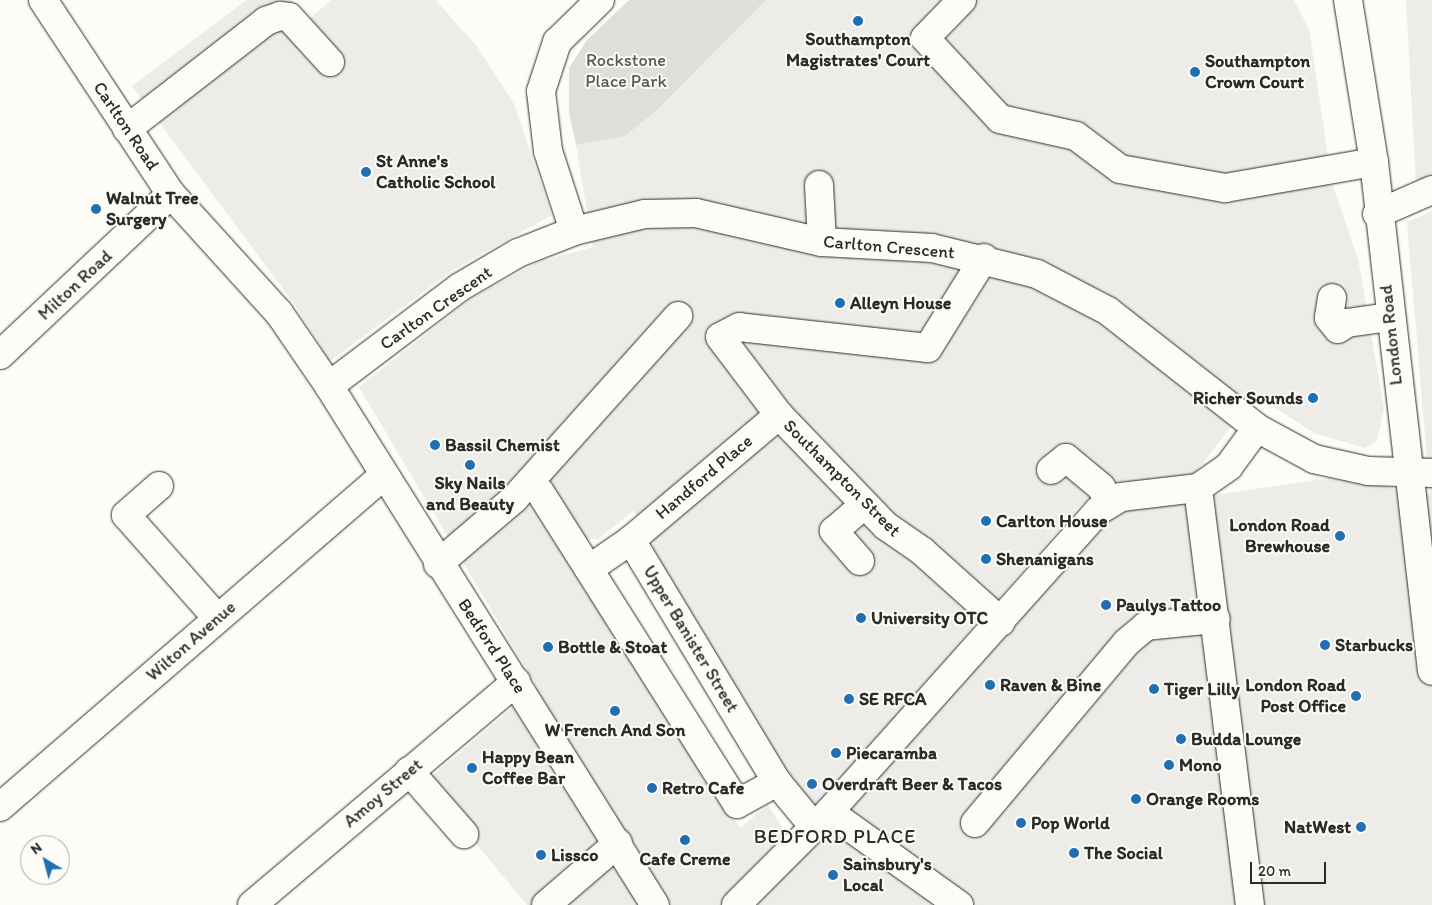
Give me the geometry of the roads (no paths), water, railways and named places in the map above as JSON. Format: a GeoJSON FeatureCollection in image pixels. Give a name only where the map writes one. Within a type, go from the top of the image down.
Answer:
{"type":"FeatureCollection","features":[{"type":"Feature","properties":{"kind":"street","name":"Carlton Road"},"geometry":{"type":"LineString","coordinates":[[43,0],[171,194],[279,313],[330,386]]}},
{"type":"Feature","properties":{"kind":"street"},"geometry":{"type":"LineString","coordinates":[[574,231],[548,151],[541,91],[556,42],[600,0]]}},
{"type":"Feature","properties":{"kind":"street"},"geometry":{"type":"LineString","coordinates":[[962,0],[925,38],[1000,119],[1076,136],[1120,169],[1225,188],[1374,162]]}},
{"type":"Feature","properties":{"kind":"street","name":"London Road"},"geometry":{"type":"LineString","coordinates":[[1348,0],[1374,162],[1377,214],[1388,317],[1420,474],[1432,671]]}},
{"type":"Feature","properties":{"kind":"street"},"geometry":{"type":"LineString","coordinates":[[127,129],[266,21],[280,16],[289,17],[330,62]]}},
{"type":"Feature","properties":{"kind":"street"},"geometry":{"type":"LineString","coordinates":[[811,185],[813,240]]}},
{"type":"Feature","properties":{"kind":"street"},"geometry":{"type":"LineString","coordinates":[[1377,214],[1432,190]]}},
{"type":"Feature","properties":{"kind":"street","name":"Milton Road"},"geometry":{"type":"LineString","coordinates":[[0,355],[171,194]]}},
{"type":"Feature","properties":{"kind":"street","name":"Carlton Crescent"},"geometry":{"type":"LineString","coordinates":[[330,386],[460,287],[518,253],[574,231],[645,214],[696,213],[813,240],[932,248],[984,258],[1036,274],[1108,311],[1257,428],[1314,459],[1368,471],[1420,474]]}},
{"type":"Feature","properties":{"kind":"street","name":"Southampton Street"},"geometry":{"type":"LineString","coordinates":[[984,258],[928,348],[739,327],[720,337],[737,365],[779,415],[864,505],[1001,622]]}},
{"type":"Feature","properties":{"kind":"street"},"geometry":{"type":"LineString","coordinates":[[1332,298],[1329,318],[1338,330],[1347,323],[1388,317]]}},
{"type":"Feature","properties":{"kind":"street"},"geometry":{"type":"LineString","coordinates":[[438,564],[514,499],[678,316]]}},
{"type":"Feature","properties":{"kind":"street","name":"Bedford Place"},"geometry":{"type":"LineString","coordinates":[[330,386],[438,564],[516,682],[655,905]]}},
{"type":"Feature","properties":{"kind":"street","name":"Handford Place"},"geometry":{"type":"LineString","coordinates":[[631,540],[779,415]]}},
{"type":"Feature","properties":{"kind":"street"},"geometry":{"type":"LineString","coordinates":[[736,905],[822,820],[1109,501],[1198,488],[1229,466],[1257,428]]}},
{"type":"Feature","properties":{"kind":"street"},"geometry":{"type":"LineString","coordinates":[[1051,470],[1066,458],[1101,487],[1109,501]]}},
{"type":"Feature","properties":{"kind":"street","name":"Wilton Avenue"},"geometry":{"type":"LineString","coordinates":[[0,807],[383,476]]}},
{"type":"Feature","properties":{"kind":"street"},"geometry":{"type":"LineString","coordinates":[[159,486],[126,516],[217,618]]}},
{"type":"Feature","properties":{"kind":"street"},"geometry":{"type":"LineString","coordinates":[[1198,488],[1216,619],[1250,905]]}},
{"type":"Feature","properties":{"kind":"street"},"geometry":{"type":"LineString","coordinates":[[540,492],[737,804],[777,782]]}},
{"type":"Feature","properties":{"kind":"street"},"geometry":{"type":"LineString","coordinates":[[860,561],[834,531],[864,505]]}},
{"type":"Feature","properties":{"kind":"street"},"geometry":{"type":"LineString","coordinates":[[589,569],[631,540]]}},
{"type":"Feature","properties":{"kind":"street","name":"Upper Banister Street"},"geometry":{"type":"LineString","coordinates":[[631,540],[777,782],[822,820],[959,905]]}},
{"type":"Feature","properties":{"kind":"street"},"geometry":{"type":"LineString","coordinates":[[975,823],[1127,642],[1146,626],[1216,619]]}},
{"type":"Feature","properties":{"kind":"street","name":"Amoy Street"},"geometry":{"type":"LineString","coordinates":[[252,905],[409,770],[516,682]]}},
{"type":"Feature","properties":{"kind":"street"},"geometry":{"type":"LineString","coordinates":[[409,770],[464,834]]}},
{"type":"Feature","properties":{"kind":"street"},"geometry":{"type":"LineString","coordinates":[[546,905],[618,843]]}},
{"type":"Feature","properties":{"kind":"place","name":"Southampton Magistrates' Court"},"geometry":{"type":"Point","coordinates":[858,21]}},
{"type":"Feature","properties":{"kind":"place","name":"Southampton Crown Court"},"geometry":{"type":"Point","coordinates":[1195,72]}},
{"type":"Feature","properties":{"kind":"place","name":"St Anne's Catholic School"},"geometry":{"type":"Point","coordinates":[366,172]}},
{"type":"Feature","properties":{"kind":"place","name":"Walnut Tree Surgery"},"geometry":{"type":"Point","coordinates":[96,209]}},
{"type":"Feature","properties":{"kind":"place","name":"Alleyn House"},"geometry":{"type":"Point","coordinates":[840,303]}},
{"type":"Feature","properties":{"kind":"place","name":"Richer Sounds"},"geometry":{"type":"Point","coordinates":[1313,398]}},
{"type":"Feature","properties":{"kind":"place","name":"Bassil Chemist"},"geometry":{"type":"Point","coordinates":[435,445]}},
{"type":"Feature","properties":{"kind":"place","name":"Sky Nails and Beauty"},"geometry":{"type":"Point","coordinates":[470,465]}},
{"type":"Feature","properties":{"kind":"place","name":"Carlton House"},"geometry":{"type":"Point","coordinates":[986,521]}},
{"type":"Feature","properties":{"kind":"place","name":"London Road Brewhouse"},"geometry":{"type":"Point","coordinates":[1340,536]}},
{"type":"Feature","properties":{"kind":"place","name":"Shenanigans"},"geometry":{"type":"Point","coordinates":[986,559]}},
{"type":"Feature","properties":{"kind":"place","name":"Paulys Tattoo"},"geometry":{"type":"Point","coordinates":[1106,605]}},
{"type":"Feature","properties":{"kind":"place","name":"University OTC"},"geometry":{"type":"Point","coordinates":[861,618]}},
{"type":"Feature","properties":{"kind":"place","name":"Starbucks"},"geometry":{"type":"Point","coordinates":[1325,645]}},
{"type":"Feature","properties":{"kind":"place","name":"Bottle & Stoat"},"geometry":{"type":"Point","coordinates":[548,647]}},
{"type":"Feature","properties":{"kind":"place","name":"Raven & Bine"},"geometry":{"type":"Point","coordinates":[990,685]}},
{"type":"Feature","properties":{"kind":"place","name":"Tiger Lilly"},"geometry":{"type":"Point","coordinates":[1154,689]}},
{"type":"Feature","properties":{"kind":"place","name":"London Road Post Office"},"geometry":{"type":"Point","coordinates":[1356,696]}},
{"type":"Feature","properties":{"kind":"place","name":"SE RFCA"},"geometry":{"type":"Point","coordinates":[849,699]}},
{"type":"Feature","properties":{"kind":"place","name":"W French And Son"},"geometry":{"type":"Point","coordinates":[615,711]}},
{"type":"Feature","properties":{"kind":"place","name":"Budda Lounge"},"geometry":{"type":"Point","coordinates":[1181,739]}},
{"type":"Feature","properties":{"kind":"place","name":"Piecaramba"},"geometry":{"type":"Point","coordinates":[836,753]}},
{"type":"Feature","properties":{"kind":"place","name":"Mono"},"geometry":{"type":"Point","coordinates":[1169,765]}},
{"type":"Feature","properties":{"kind":"place","name":"Happy Bean Coffee Bar"},"geometry":{"type":"Point","coordinates":[472,768]}},
{"type":"Feature","properties":{"kind":"place","name":"Overdraft Beer & Tacos"},"geometry":{"type":"Point","coordinates":[812,784]}},
{"type":"Feature","properties":{"kind":"place","name":"Retro Cafe"},"geometry":{"type":"Point","coordinates":[652,788]}},
{"type":"Feature","properties":{"kind":"place","name":"Orange Rooms"},"geometry":{"type":"Point","coordinates":[1136,799]}},
{"type":"Feature","properties":{"kind":"place","name":"Pop World"},"geometry":{"type":"Point","coordinates":[1021,823]}},
{"type":"Feature","properties":{"kind":"place","name":"NatWest"},"geometry":{"type":"Point","coordinates":[1361,827]}},
{"type":"Feature","properties":{"kind":"place","name":"Cafe Creme"},"geometry":{"type":"Point","coordinates":[685,840]}},
{"type":"Feature","properties":{"kind":"place","name":"The Social"},"geometry":{"type":"Point","coordinates":[1074,853]}},
{"type":"Feature","properties":{"kind":"place","name":"Lissco"},"geometry":{"type":"Point","coordinates":[541,855]}},
{"type":"Feature","properties":{"kind":"place","name":"Sainsbury's Local"},"geometry":{"type":"Point","coordinates":[833,875]}},
{"type":"Feature","properties":{"kind":"district","name":"BEDFORD PLACE"},"geometry":{"type":"Point","coordinates":[835,836]}},
{"type":"Feature","properties":{"kind":"park label","name":"Rockstone Place Park"},"geometry":{"type":"Point","coordinates":[626,71]}}]}
